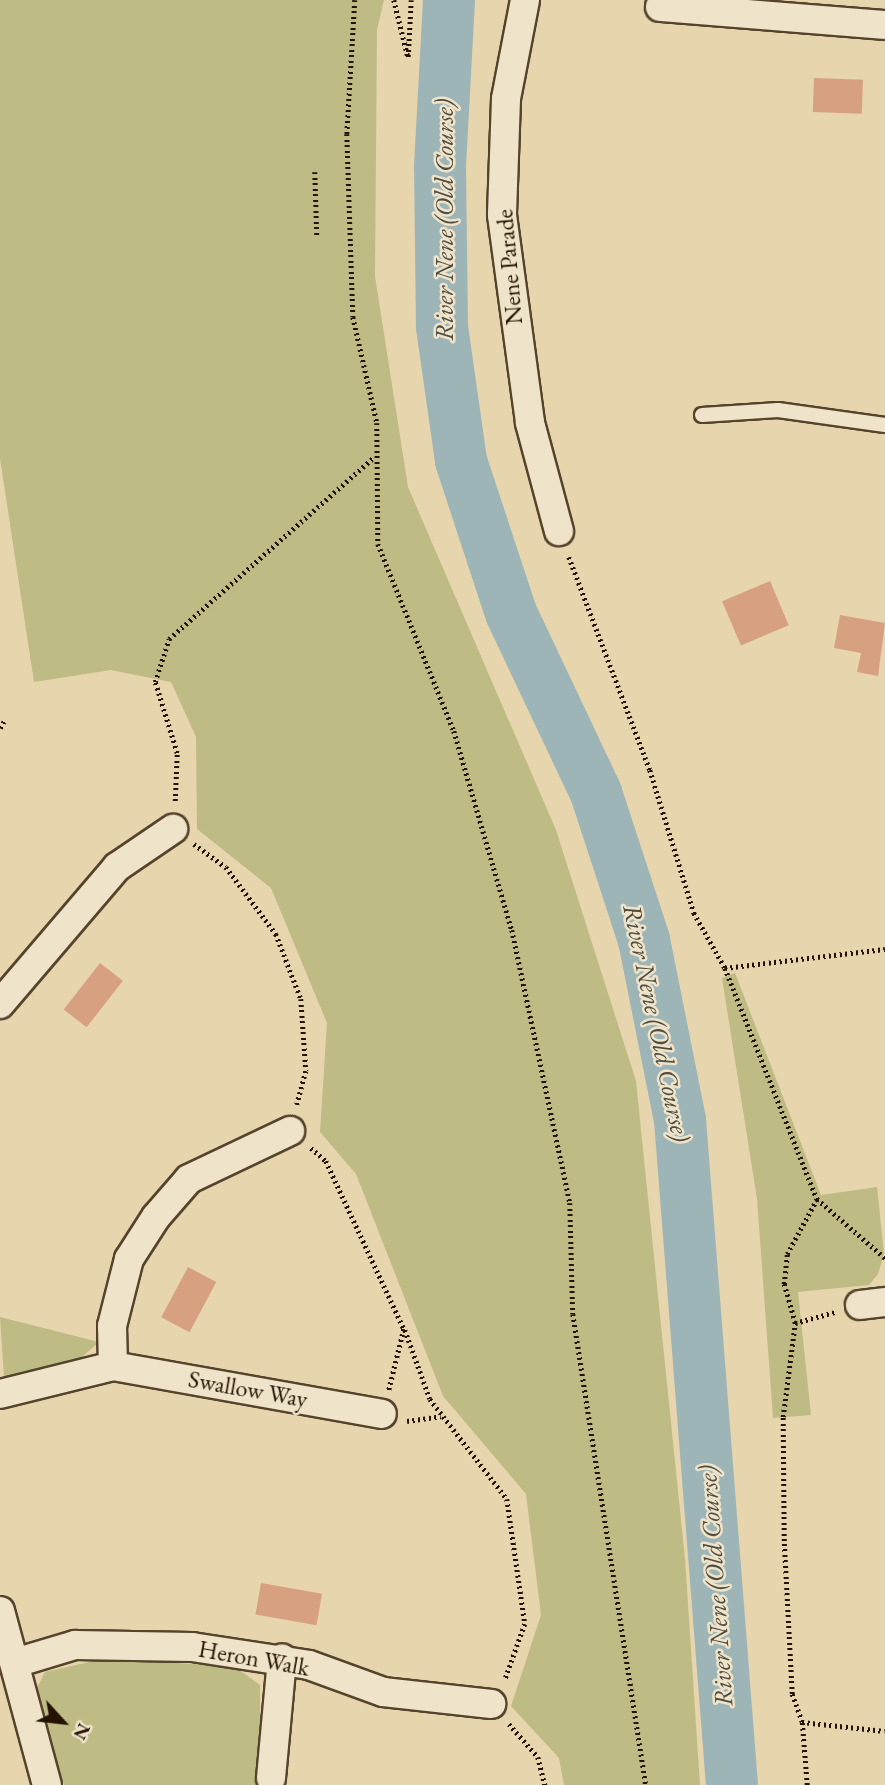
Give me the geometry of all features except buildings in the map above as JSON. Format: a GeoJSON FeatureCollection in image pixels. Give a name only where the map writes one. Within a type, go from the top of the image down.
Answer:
{"type":"FeatureCollection","features":[{"type":"Feature","properties":{"kind":"street","name":"Nene Parade"},"geometry":{"type":"LineString","coordinates":[[525,0],[506,99],[502,215],[530,424],[559,531]]}},
{"type":"Feature","properties":{"kind":"street"},"geometry":{"type":"LineString","coordinates":[[660,7],[885,25]]}},
{"type":"Feature","properties":{"kind":"street"},"geometry":{"type":"LineString","coordinates":[[0,1004],[117,867],[173,830]]}},
{"type":"Feature","properties":{"kind":"street"},"geometry":{"type":"LineString","coordinates":[[113,1366],[112,1326],[129,1259],[156,1217],[189,1179],[290,1131]]}},
{"type":"Feature","properties":{"kind":"street","name":"Swallow Way"},"geometry":{"type":"LineString","coordinates":[[0,1395],[113,1366],[382,1414]]}},
{"type":"Feature","properties":{"kind":"street"},"geometry":{"type":"LineString","coordinates":[[0,1611],[47,1785]]}},
{"type":"Feature","properties":{"kind":"street","name":"Heron Walk"},"geometry":{"type":"LineString","coordinates":[[15,1663],[75,1645],[192,1647],[282,1659],[383,1692],[491,1704]]}},
{"type":"Feature","properties":{"kind":"street"},"geometry":{"type":"LineString","coordinates":[[271,1778],[282,1659]]}},
{"type":"Feature","properties":{"kind":"lane"},"geometry":{"type":"LineString","coordinates":[[702,415],[778,410],[885,425]]}},
{"type":"Feature","properties":{"kind":"path"},"geometry":{"type":"LineString","coordinates":[[355,0],[347,134],[353,317],[377,423],[375,456],[383,563],[421,646],[485,825],[570,1203],[573,1314],[646,1785]]}},
{"type":"Feature","properties":{"kind":"path"},"geometry":{"type":"LineString","coordinates":[[394,0],[408,57],[411,0]]}},
{"type":"Feature","properties":{"kind":"path"},"geometry":{"type":"LineString","coordinates":[[315,172],[317,235]]}},
{"type":"Feature","properties":{"kind":"path"},"geometry":{"type":"LineString","coordinates":[[375,456],[169,639],[155,682],[177,754],[173,830],[226,867],[276,934],[302,1011],[306,1071],[290,1131],[326,1161],[441,1416],[508,1499],[519,1559],[525,1623],[491,1704],[538,1757],[545,1785]]}},
{"type":"Feature","properties":{"kind":"path"},"geometry":{"type":"LineString","coordinates":[[559,531],[650,770],[694,913],[724,968],[817,1199],[885,1258]]}},
{"type":"Feature","properties":{"kind":"path"},"geometry":{"type":"LineString","coordinates":[[0,728],[4,721]]}},
{"type":"Feature","properties":{"kind":"path"},"geometry":{"type":"LineString","coordinates":[[724,968],[885,949]]}},
{"type":"Feature","properties":{"kind":"path"},"geometry":{"type":"LineString","coordinates":[[807,1785],[802,1721],[792,1694],[783,1417],[795,1323],[784,1284],[787,1254],[817,1199]]}},
{"type":"Feature","properties":{"kind":"path"},"geometry":{"type":"LineString","coordinates":[[795,1323],[873,1304]]}},
{"type":"Feature","properties":{"kind":"path"},"geometry":{"type":"LineString","coordinates":[[404,1329],[382,1414],[415,1423],[441,1416]]}},
{"type":"Feature","properties":{"kind":"path"},"geometry":{"type":"LineString","coordinates":[[802,1721],[885,1731]]}},
{"type":"Feature","properties":{"kind":"shaded area"},"geometry":{"type":"Polygon","coordinates":[[[0,0],[384,0],[377,30],[375,276],[408,487],[556,830],[636,1081],[685,1559],[700,1785],[564,1785],[559,1758],[511,1706],[541,1615],[526,1494],[443,1396],[356,1174],[320,1132],[327,1023],[271,888],[197,829],[196,737],[171,682],[111,670],[34,682],[0,458],[0,0]]]}},
{"type":"Feature","properties":{"kind":"shaded area"},"geometry":{"type":"Polygon","coordinates":[[[735,973],[821,1195],[877,1187],[884,1254],[878,1274],[869,1285],[798,1292],[811,1415],[773,1418],[757,1199],[722,978],[735,973]]]}},
{"type":"Feature","properties":{"kind":"shaded area"},"geometry":{"type":"Polygon","coordinates":[[[0,1317],[99,1342],[74,1364],[4,1377],[0,1317]]]}},
{"type":"Feature","properties":{"kind":"shaded area"},"geometry":{"type":"Polygon","coordinates":[[[107,1658],[235,1667],[260,1685],[260,1785],[64,1785],[38,1717],[37,1688],[45,1672],[107,1658]]]}},
{"type":"Feature","properties":{"kind":"waterway","name":"River Nene (Old Course)"},"geometry":{"type":"LineString","coordinates":[[449,0],[440,165],[442,327],[461,461],[511,613],[596,793],[644,940],[680,1120],[732,1785]]}}]}
